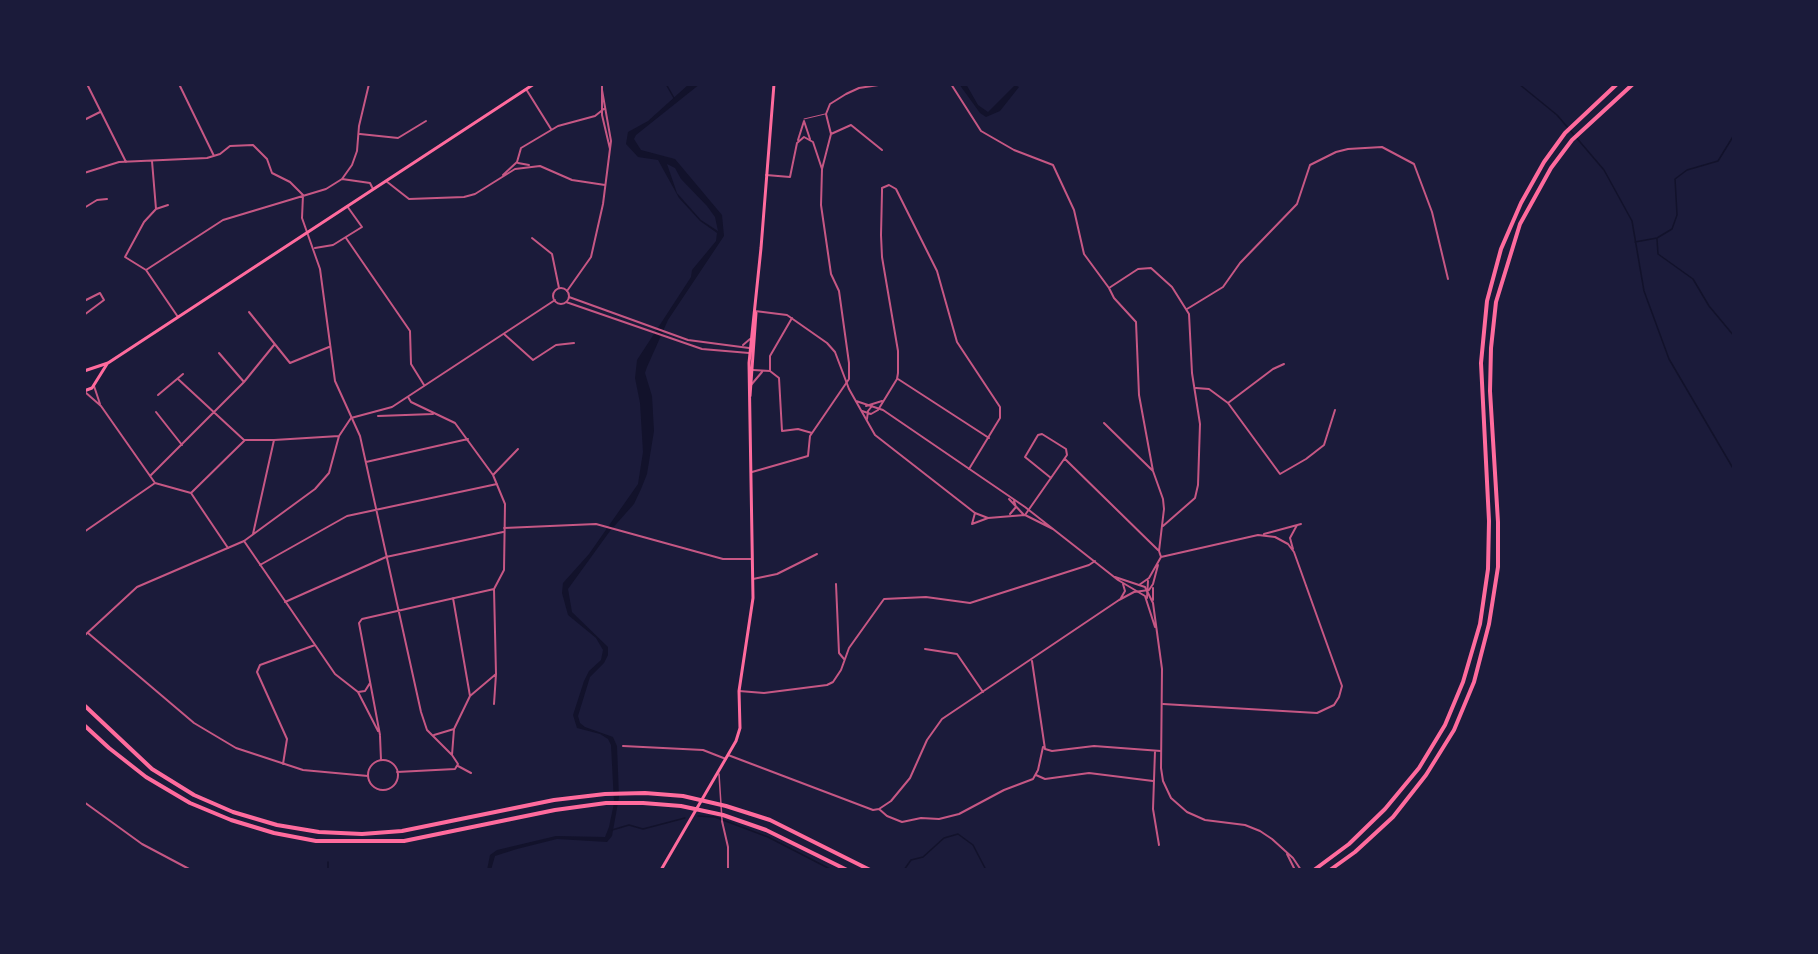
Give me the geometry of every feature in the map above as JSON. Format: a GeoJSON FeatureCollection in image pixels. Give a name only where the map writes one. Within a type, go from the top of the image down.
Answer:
{"type":"FeatureCollection","features":[{"type":"Feature","properties":{"kind":"highway"},"geometry":{"type":"LineString","coordinates":[[1314,870],[1349,844],[1378,816],[1419,768],[1445,725],[1463,682],[1480,624],[1488,568],[1489,521],[1481,363],[1487,301],[1501,249],[1521,203],[1544,162],[1564,133],[1617,84]]}},
{"type":"Feature","properties":{"kind":"highway"},"geometry":{"type":"LineString","coordinates":[[1330,870],[1355,852],[1393,817],[1426,776],[1454,730],[1474,682],[1490,624],[1498,567],[1498,522],[1490,391],[1491,348],[1497,302],[1520,224],[1551,168],[1572,140],[1633,84]]}},
{"type":"Feature","properties":{"kind":"highway"},"geometry":{"type":"LineString","coordinates":[[84,705],[152,769],[194,795],[233,812],[277,825],[319,832],[362,834],[402,831],[554,800],[605,794],[645,793],[683,796],[770,820],[870,870]]}},
{"type":"Feature","properties":{"kind":"highway"},"geometry":{"type":"LineString","coordinates":[[84,725],[108,748],[155,783],[190,803],[231,820],[274,833],[316,841],[363,843],[404,841],[555,810],[606,803],[681,806],[723,815],[766,830],[847,870]]}},
{"type":"Feature","properties":{"kind":"main road"},"geometry":{"type":"LineString","coordinates":[[85,371],[108,363],[534,84]]}},
{"type":"Feature","properties":{"kind":"main road"},"geometry":{"type":"LineString","coordinates":[[661,870],[727,757],[740,728],[739,691],[752,610],[753,579],[748,363],[755,311],[774,84]]}},
{"type":"Feature","properties":{"kind":"main road"},"geometry":{"type":"LineString","coordinates":[[750,400],[753,369],[750,339],[755,311]]}},
{"type":"Feature","properties":{"kind":"main road"},"geometry":{"type":"LineString","coordinates":[[84,391],[94,383],[108,363]]}},
{"type":"Feature","properties":{"kind":"main road"},"geometry":{"type":"LineString","coordinates":[[85,371],[93,375],[94,383]]}},
{"type":"Feature","properties":{"kind":"street"},"geometry":{"type":"LineString","coordinates":[[87,84],[126,162]]}},
{"type":"Feature","properties":{"kind":"street"},"geometry":{"type":"LineString","coordinates":[[179,84],[214,156]]}},
{"type":"Feature","properties":{"kind":"street"},"geometry":{"type":"LineString","coordinates":[[146,270],[222,220],[274,207],[303,195],[326,189],[342,178],[355,158],[369,84]]}},
{"type":"Feature","properties":{"kind":"street"},"geometry":{"type":"LineString","coordinates":[[602,84],[602,113],[611,150]]}},
{"type":"Feature","properties":{"kind":"street"},"geometry":{"type":"LineString","coordinates":[[752,472],[808,456],[812,433],[818,428],[847,382],[849,363],[841,300],[831,274],[821,205],[822,169],[831,134],[826,114],[830,104],[846,94],[859,88],[885,84]]}},
{"type":"Feature","properties":{"kind":"street"},"geometry":{"type":"LineString","coordinates":[[951,84],[981,131],[1007,146],[1053,165],[1074,210],[1084,254],[1114,298],[1136,322],[1139,395],[1153,471],[1163,499],[1163,526],[1159,551]]}},
{"type":"Feature","properties":{"kind":"street"},"geometry":{"type":"LineString","coordinates":[[526,89],[551,129]]}},
{"type":"Feature","properties":{"kind":"street"},"geometry":{"type":"LineString","coordinates":[[567,291],[591,258],[605,185],[611,150],[602,90]]}},
{"type":"Feature","properties":{"kind":"street"},"geometry":{"type":"LineString","coordinates":[[499,179],[517,162],[521,148],[551,129],[602,113],[606,106]]}},
{"type":"Feature","properties":{"kind":"street"},"geometry":{"type":"LineString","coordinates":[[84,120],[100,112]]}},
{"type":"Feature","properties":{"kind":"street"},"geometry":{"type":"LineString","coordinates":[[360,134],[398,138],[426,121]]}},
{"type":"Feature","properties":{"kind":"street"},"geometry":{"type":"LineString","coordinates":[[766,175],[792,175],[804,121]]}},
{"type":"Feature","properties":{"kind":"street"},"geometry":{"type":"LineString","coordinates":[[804,121],[822,169]]}},
{"type":"Feature","properties":{"kind":"street"},"geometry":{"type":"LineString","coordinates":[[831,134],[848,124],[882,150]]}},
{"type":"Feature","properties":{"kind":"street"},"geometry":{"type":"LineString","coordinates":[[798,140],[804,137],[810,139]]}},
{"type":"Feature","properties":{"kind":"street"},"geometry":{"type":"LineString","coordinates":[[84,173],[110,164],[214,156],[230,146],[253,145],[267,159],[272,173],[290,182],[303,195],[302,218],[315,249],[325,299],[338,390],[360,436],[423,719],[427,730],[452,755],[458,766],[471,773]]}},
{"type":"Feature","properties":{"kind":"street"},"geometry":{"type":"LineString","coordinates":[[1187,309],[1223,287],[1240,263],[1297,204],[1310,165],[1336,152],[1348,149],[1382,147],[1414,164],[1432,212],[1448,279]]}},
{"type":"Feature","properties":{"kind":"street"},"geometry":{"type":"LineString","coordinates":[[152,161],[156,209]]}},
{"type":"Feature","properties":{"kind":"street"},"geometry":{"type":"LineString","coordinates":[[517,162],[532,166]]}},
{"type":"Feature","properties":{"kind":"street"},"geometry":{"type":"LineString","coordinates":[[386,181],[409,199],[464,197],[475,194],[515,169],[540,166],[572,180],[605,185]]}},
{"type":"Feature","properties":{"kind":"street"},"geometry":{"type":"LineString","coordinates":[[342,178],[370,183],[373,189]]}},
{"type":"Feature","properties":{"kind":"street"},"geometry":{"type":"LineString","coordinates":[[862,411],[875,413],[879,408],[897,379],[899,363],[882,257],[882,188],[889,185],[896,189],[937,271],[957,342],[1000,407],[1000,418],[969,469]]}},
{"type":"Feature","properties":{"kind":"street"},"geometry":{"type":"LineString","coordinates":[[84,208],[97,200],[107,199]]}},
{"type":"Feature","properties":{"kind":"street"},"geometry":{"type":"LineString","coordinates":[[168,205],[156,209],[144,222],[125,257],[146,270],[178,317]]}},
{"type":"Feature","properties":{"kind":"street"},"geometry":{"type":"LineString","coordinates":[[315,249],[333,245],[362,227],[347,206]]}},
{"type":"Feature","properties":{"kind":"street"},"geometry":{"type":"LineString","coordinates":[[346,238],[410,331],[411,364],[424,386]]}},
{"type":"Feature","properties":{"kind":"street"},"geometry":{"type":"LineString","coordinates":[[532,238],[552,254],[559,288]]}},
{"type":"Feature","properties":{"kind":"street"},"geometry":{"type":"LineString","coordinates":[[1109,288],[1138,269],[1151,268],[1172,286],[1187,309],[1201,446],[1198,485],[1195,498],[1163,526]]}},
{"type":"Feature","properties":{"kind":"street"},"geometry":{"type":"LineString","coordinates":[[559,288],[567,291]]}},
{"type":"Feature","properties":{"kind":"street"},"geometry":{"type":"LineString","coordinates":[[555,300],[555,292],[559,288]]}},
{"type":"Feature","properties":{"kind":"street"},"geometry":{"type":"LineString","coordinates":[[566,302],[569,297],[567,291]]}},
{"type":"Feature","properties":{"kind":"street"},"geometry":{"type":"LineString","coordinates":[[84,301],[100,293],[104,300],[84,315]]}},
{"type":"Feature","properties":{"kind":"street"},"geometry":{"type":"LineString","coordinates":[[569,297],[675,336],[700,342],[740,345],[751,350]]}},
{"type":"Feature","properties":{"kind":"street"},"geometry":{"type":"LineString","coordinates":[[555,300],[702,349],[739,354],[751,350]]}},
{"type":"Feature","properties":{"kind":"street"},"geometry":{"type":"LineString","coordinates":[[84,636],[137,587],[244,541],[322,482],[332,463],[339,436],[351,418],[381,412],[408,398],[555,300]]}},
{"type":"Feature","properties":{"kind":"street"},"geometry":{"type":"LineString","coordinates":[[755,311],[792,318],[835,352],[856,401],[883,443],[975,513],[988,518]]}},
{"type":"Feature","properties":{"kind":"street"},"geometry":{"type":"LineString","coordinates":[[249,312],[290,363],[330,346]]}},
{"type":"Feature","properties":{"kind":"street"},"geometry":{"type":"LineString","coordinates":[[770,371],[770,356],[792,318]]}},
{"type":"Feature","properties":{"kind":"street"},"geometry":{"type":"LineString","coordinates":[[504,334],[534,360],[556,345],[574,343]]}},
{"type":"Feature","properties":{"kind":"street"},"geometry":{"type":"LineString","coordinates":[[740,345],[750,339]]}},
{"type":"Feature","properties":{"kind":"street"},"geometry":{"type":"LineString","coordinates":[[150,476],[244,382],[274,345]]}},
{"type":"Feature","properties":{"kind":"street"},"geometry":{"type":"LineString","coordinates":[[729,345],[733,348],[730,353]]}},
{"type":"Feature","properties":{"kind":"street"},"geometry":{"type":"LineString","coordinates":[[219,353],[244,382]]}},
{"type":"Feature","properties":{"kind":"street"},"geometry":{"type":"LineString","coordinates":[[739,354],[748,363]]}},
{"type":"Feature","properties":{"kind":"street"},"geometry":{"type":"LineString","coordinates":[[1228,403],[1273,369],[1284,364]]}},
{"type":"Feature","properties":{"kind":"street"},"geometry":{"type":"LineString","coordinates":[[753,369],[762,372],[770,371],[779,378],[782,431],[798,429],[812,433]]}},
{"type":"Feature","properties":{"kind":"street"},"geometry":{"type":"LineString","coordinates":[[752,386],[762,372]]}},
{"type":"Feature","properties":{"kind":"street"},"geometry":{"type":"LineString","coordinates":[[158,395],[183,374]]}},
{"type":"Feature","properties":{"kind":"street"},"geometry":{"type":"LineString","coordinates":[[748,377],[752,386]]}},
{"type":"Feature","properties":{"kind":"street"},"geometry":{"type":"LineString","coordinates":[[178,379],[245,440],[339,436]]}},
{"type":"Feature","properties":{"kind":"street"},"geometry":{"type":"LineString","coordinates":[[897,379],[989,438]]}},
{"type":"Feature","properties":{"kind":"street"},"geometry":{"type":"LineString","coordinates":[[94,383],[101,406]]}},
{"type":"Feature","properties":{"kind":"street"},"geometry":{"type":"LineString","coordinates":[[1196,388],[1209,389],[1228,403],[1280,474],[1324,445],[1335,410]]}},
{"type":"Feature","properties":{"kind":"street"},"geometry":{"type":"LineString","coordinates":[[84,391],[101,406],[154,483],[191,493],[228,548]]}},
{"type":"Feature","properties":{"kind":"street"},"geometry":{"type":"LineString","coordinates":[[408,398],[433,414],[450,419],[468,439],[493,475],[504,501],[504,570],[494,589],[495,704]]}},
{"type":"Feature","properties":{"kind":"street"},"geometry":{"type":"LineString","coordinates":[[867,419],[867,413],[884,399]]}},
{"type":"Feature","properties":{"kind":"street"},"geometry":{"type":"LineString","coordinates":[[856,401],[866,406],[879,408],[1014,500],[1123,584],[1147,598]]}},
{"type":"Feature","properties":{"kind":"street"},"geometry":{"type":"LineString","coordinates":[[156,412],[182,445]]}},
{"type":"Feature","properties":{"kind":"street"},"geometry":{"type":"LineString","coordinates":[[378,417],[433,414]]}},
{"type":"Feature","properties":{"kind":"street"},"geometry":{"type":"LineString","coordinates":[[1104,423],[1153,471]]}},
{"type":"Feature","properties":{"kind":"street"},"geometry":{"type":"LineString","coordinates":[[1025,515],[1065,459],[1066,449],[1046,435],[1038,435],[1025,457],[1051,478]]}},
{"type":"Feature","properties":{"kind":"street"},"geometry":{"type":"LineString","coordinates":[[366,462],[468,439]]}},
{"type":"Feature","properties":{"kind":"street"},"geometry":{"type":"LineString","coordinates":[[191,493],[245,440]]}},
{"type":"Feature","properties":{"kind":"street"},"geometry":{"type":"LineString","coordinates":[[253,534],[274,440]]}},
{"type":"Feature","properties":{"kind":"street"},"geometry":{"type":"LineString","coordinates":[[493,475],[518,449]]}},
{"type":"Feature","properties":{"kind":"street"},"geometry":{"type":"LineString","coordinates":[[1065,459],[1159,551],[1161,557],[1153,584],[1153,603],[1163,704],[1161,752],[1163,782],[1171,798],[1186,812],[1205,820],[1245,825],[1272,838],[1293,858],[1301,870]]}},
{"type":"Feature","properties":{"kind":"street"},"geometry":{"type":"LineString","coordinates":[[84,532],[154,483]]}},
{"type":"Feature","properties":{"kind":"street"},"geometry":{"type":"LineString","coordinates":[[260,565],[347,516],[497,484]]}},
{"type":"Feature","properties":{"kind":"street"},"geometry":{"type":"LineString","coordinates":[[1008,497],[1025,515],[1053,530]]}},
{"type":"Feature","properties":{"kind":"street"},"geometry":{"type":"LineString","coordinates":[[1014,500],[1016,507]]}},
{"type":"Feature","properties":{"kind":"street"},"geometry":{"type":"LineString","coordinates":[[1008,516],[1016,507]]}},
{"type":"Feature","properties":{"kind":"street"},"geometry":{"type":"LineString","coordinates":[[975,513],[972,525],[988,518],[1025,515]]}},
{"type":"Feature","properties":{"kind":"street"},"geometry":{"type":"LineString","coordinates":[[1161,557],[1301,524]]}},
{"type":"Feature","properties":{"kind":"street"},"geometry":{"type":"LineString","coordinates":[[285,602],[386,557],[503,530],[605,525],[723,559],[753,559]]}},
{"type":"Feature","properties":{"kind":"street"},"geometry":{"type":"LineString","coordinates":[[1163,704],[1317,713],[1334,705],[1339,697],[1341,678],[1294,552],[1290,538],[1297,525]]}},
{"type":"Feature","properties":{"kind":"street"},"geometry":{"type":"LineString","coordinates":[[1258,535],[1281,540],[1294,552]]}},
{"type":"Feature","properties":{"kind":"street"},"geometry":{"type":"LineString","coordinates":[[244,541],[335,674],[358,692],[380,735]]}},
{"type":"Feature","properties":{"kind":"street"},"geometry":{"type":"LineString","coordinates":[[753,579],[777,574],[817,554]]}},
{"type":"Feature","properties":{"kind":"street"},"geometry":{"type":"LineString","coordinates":[[739,691],[764,693],[829,684],[839,674],[849,648],[884,599],[926,597],[970,603],[1089,566],[1095,561]]}},
{"type":"Feature","properties":{"kind":"street"},"geometry":{"type":"LineString","coordinates":[[1156,630],[1147,590],[1149,578],[1158,564]]}},
{"type":"Feature","properties":{"kind":"street"},"geometry":{"type":"LineString","coordinates":[[1115,577],[1138,584],[1147,590],[1153,603]]}},
{"type":"Feature","properties":{"kind":"street"},"geometry":{"type":"LineString","coordinates":[[1119,600],[1130,587],[1149,578]]}},
{"type":"Feature","properties":{"kind":"street"},"geometry":{"type":"LineString","coordinates":[[1128,581],[1129,595]]}},
{"type":"Feature","properties":{"kind":"street"},"geometry":{"type":"LineString","coordinates":[[836,584],[840,653],[844,659]]}},
{"type":"Feature","properties":{"kind":"street"},"geometry":{"type":"LineString","coordinates":[[1123,584],[1125,591]]}},
{"type":"Feature","properties":{"kind":"street"},"geometry":{"type":"LineString","coordinates":[[623,746],[703,750],[873,810],[879,809],[891,801],[910,778],[920,754],[939,722],[1119,600],[1147,590],[1153,584]]}},
{"type":"Feature","properties":{"kind":"street"},"geometry":{"type":"LineString","coordinates":[[381,760],[380,735],[359,623],[362,619],[494,589]]}},
{"type":"Feature","properties":{"kind":"street"},"geometry":{"type":"LineString","coordinates":[[453,598],[470,696]]}},
{"type":"Feature","properties":{"kind":"street"},"geometry":{"type":"LineString","coordinates":[[88,633],[194,723],[236,748],[283,765],[326,774],[368,776]]}},
{"type":"Feature","properties":{"kind":"street"},"geometry":{"type":"LineString","coordinates":[[283,765],[287,739],[256,672],[260,665],[315,645]]}},
{"type":"Feature","properties":{"kind":"street"},"geometry":{"type":"LineString","coordinates":[[926,649],[957,654],[983,692]]}},
{"type":"Feature","properties":{"kind":"street"},"geometry":{"type":"LineString","coordinates":[[1032,660],[1043,746],[1036,775]]}},
{"type":"Feature","properties":{"kind":"street"},"geometry":{"type":"LineString","coordinates":[[452,755],[454,729],[470,696],[496,674]]}},
{"type":"Feature","properties":{"kind":"street"},"geometry":{"type":"LineString","coordinates":[[358,692],[365,691],[370,683]]}},
{"type":"Feature","properties":{"kind":"street"},"geometry":{"type":"LineString","coordinates":[[433,735],[454,729]]}},
{"type":"Feature","properties":{"kind":"street"},"geometry":{"type":"LineString","coordinates":[[1043,746],[1052,751],[1089,746],[1161,752]]}},
{"type":"Feature","properties":{"kind":"street"},"geometry":{"type":"LineString","coordinates":[[1155,751],[1153,809],[1160,845]]}},
{"type":"Feature","properties":{"kind":"street"},"geometry":{"type":"LineString","coordinates":[[381,760],[393,764],[397,772],[396,781],[386,789],[375,787],[368,776],[373,764],[381,760]]}},
{"type":"Feature","properties":{"kind":"street"},"geometry":{"type":"LineString","coordinates":[[397,772],[455,769],[458,766]]}},
{"type":"Feature","properties":{"kind":"street"},"geometry":{"type":"LineString","coordinates":[[718,772],[729,870]]}},
{"type":"Feature","properties":{"kind":"street"},"geometry":{"type":"LineString","coordinates":[[879,809],[902,822],[947,817],[1036,775],[1045,779],[1089,773],[1153,780]]}},
{"type":"Feature","properties":{"kind":"street"},"geometry":{"type":"LineString","coordinates":[[84,802],[142,844],[191,870]]}},
{"type":"Feature","properties":{"kind":"street"},"geometry":{"type":"LineString","coordinates":[[1286,853],[1295,870]]}},
{"type":"Feature","properties":{"kind":"lane"},"geometry":{"type":"LineString","coordinates":[[804,121],[808,116],[826,114]]}},
{"type":"Feature","properties":{"kind":"shaded area"},"geometry":{"type":"Polygon","coordinates":[[[689,84],[700,84],[634,139],[641,150],[675,159],[722,215],[724,236],[668,320],[645,373],[652,396],[654,431],[647,474],[641,489],[634,504],[610,531],[568,589],[572,612],[608,647],[608,655],[604,663],[590,677],[578,716],[580,723],[585,727],[613,737],[617,746],[619,797],[612,836],[607,842],[557,839],[517,849],[495,856],[491,870],[487,870],[490,855],[497,850],[556,836],[605,837],[609,827],[614,803],[611,745],[608,739],[600,734],[577,728],[573,715],[584,681],[589,671],[601,660],[603,650],[596,638],[568,615],[562,593],[563,583],[589,554],[638,484],[643,452],[640,403],[635,378],[637,360],[691,277],[692,270],[716,241],[717,233],[700,221],[679,198],[658,160],[638,157],[626,144],[628,132],[648,121],[689,84]],[[667,164],[677,193],[701,220],[718,231],[715,217],[681,179],[675,168],[667,164]]]}},
{"type":"Feature","properties":{"kind":"shaded area"},"geometry":{"type":"Polygon","coordinates":[[[959,84],[966,84],[978,105],[988,112],[1015,85],[1019,87],[1000,111],[986,117],[980,113],[959,84]]]}},
{"type":"Feature","properties":{"kind":"waterway"},"geometry":{"type":"LineString","coordinates":[[666,84],[674,98]]}},
{"type":"Feature","properties":{"kind":"waterway"},"geometry":{"type":"LineString","coordinates":[[1519,84],[1557,115],[1604,170],[1632,221],[1644,291],[1669,359],[1734,470]]}},
{"type":"Feature","properties":{"kind":"waterway"},"geometry":{"type":"LineString","coordinates":[[1635,242],[1657,238],[1672,229],[1677,215],[1675,179],[1687,170],[1718,161],[1734,135]]}},
{"type":"Feature","properties":{"kind":"waterway"},"geometry":{"type":"LineString","coordinates":[[1657,239],[1658,254],[1693,279],[1709,306],[1734,336]]}},
{"type":"Feature","properties":{"kind":"waterway"},"geometry":{"type":"LineString","coordinates":[[698,816],[715,817],[768,837],[832,870]]}},
{"type":"Feature","properties":{"kind":"waterway"},"geometry":{"type":"LineString","coordinates":[[612,830],[629,825],[643,829],[685,818]]}},
{"type":"Feature","properties":{"kind":"waterway"},"geometry":{"type":"LineString","coordinates":[[904,870],[911,860],[923,857],[944,838],[958,834],[973,845],[986,870]]}},
{"type":"Feature","properties":{"kind":"waterway"},"geometry":{"type":"LineString","coordinates":[[328,862],[328,870]]}}]}
